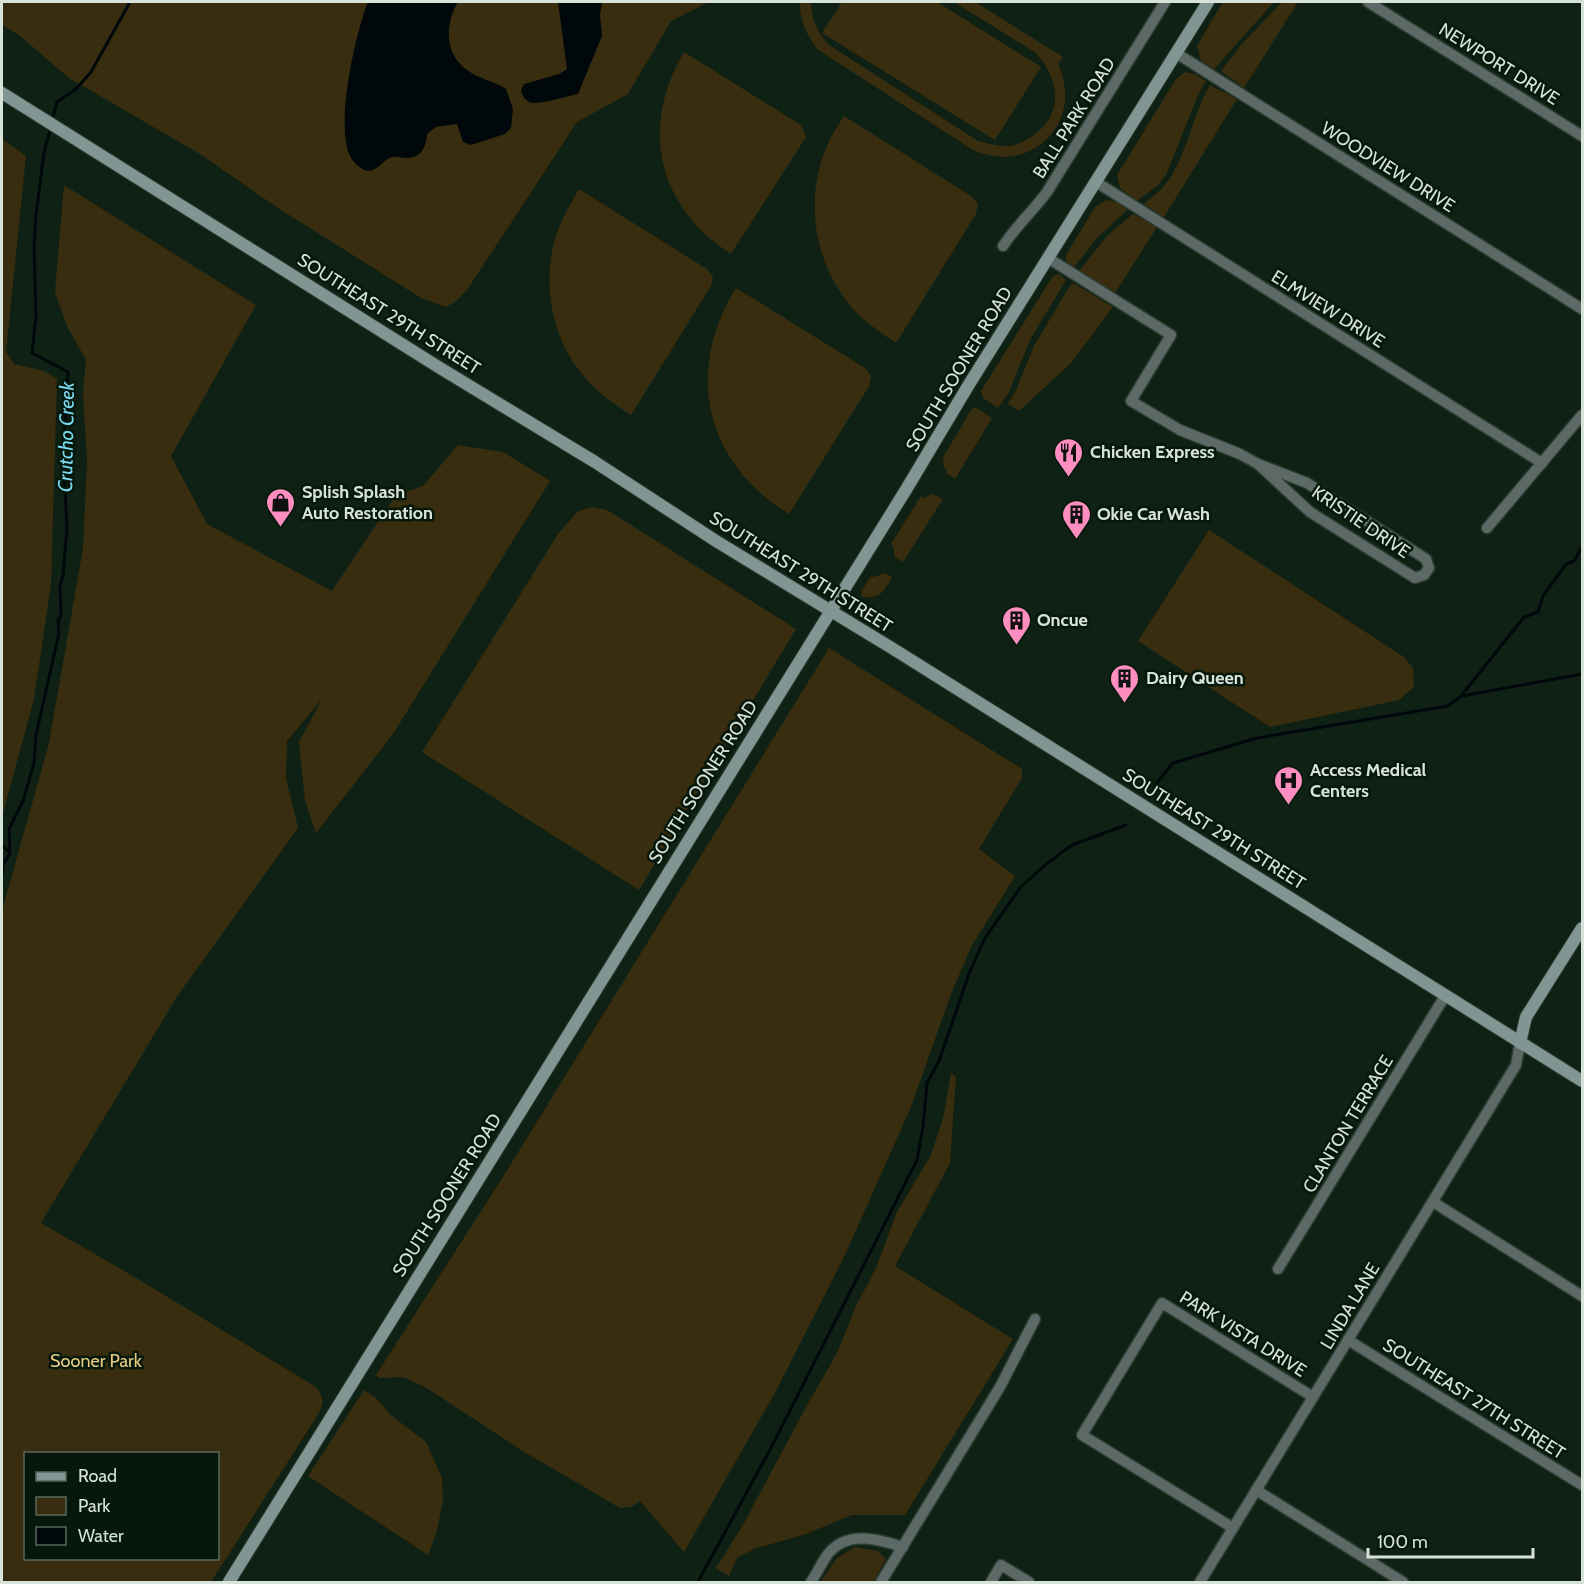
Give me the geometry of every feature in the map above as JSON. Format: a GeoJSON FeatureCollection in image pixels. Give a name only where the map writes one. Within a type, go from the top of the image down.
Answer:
{"type":"FeatureCollection","features":[{"type":"Feature","properties":{"kind":"main road","name":"SOUTH SOONER ROAD"},"geometry":{"type":"LineString","coordinates":[[229,1582],[1208,2]]}},
{"type":"Feature","properties":{"kind":"main road","name":"SOUTHEAST 29TH STREET"},"geometry":{"type":"LineString","coordinates":[[2,93],[1582,1081]]}},
{"type":"Feature","properties":{"kind":"main road"},"geometry":{"type":"LineString","coordinates":[[1520,1043],[1526,1017],[1582,928]]}},
{"type":"Feature","properties":{"kind":"street","name":"BALL PARK ROAD"},"geometry":{"type":"LineString","coordinates":[[1003,246],[1016,226],[1034,209],[1047,192],[1165,2]]}},
{"type":"Feature","properties":{"kind":"street","name":"NEWPORT DRIVE"},"geometry":{"type":"LineString","coordinates":[[1368,2],[1582,136]]}},
{"type":"Feature","properties":{"kind":"street","name":"WOODVIEW DRIVE"},"geometry":{"type":"LineString","coordinates":[[1176,53],[1582,309]]}},
{"type":"Feature","properties":{"kind":"street","name":"ELMVIEW DRIVE"},"geometry":{"type":"LineString","coordinates":[[1095,182],[1542,463]]}},
{"type":"Feature","properties":{"kind":"street","name":"KRISTIE DRIVE"},"geometry":{"type":"LineString","coordinates":[[1048,258],[1171,335],[1131,400],[1180,430],[1307,483],[1426,559],[1428,568],[1424,576],[1415,578],[1310,512],[1258,464]]}},
{"type":"Feature","properties":{"kind":"street"},"geometry":{"type":"LineString","coordinates":[[1487,528],[1582,415]]}},
{"type":"Feature","properties":{"kind":"street","name":"CLANTON TERRACE"},"geometry":{"type":"LineString","coordinates":[[1278,1269],[1446,996]]}},
{"type":"Feature","properties":{"kind":"street","name":"LINDA LANE"},"geometry":{"type":"LineString","coordinates":[[1200,1582],[1516,1065],[1520,1043]]}},
{"type":"Feature","properties":{"kind":"street"},"geometry":{"type":"LineString","coordinates":[[1433,1202],[1582,1296]]}},
{"type":"Feature","properties":{"kind":"street","name":"PARK VISTA DRIVE"},"geometry":{"type":"LineString","coordinates":[[1233,1528],[1082,1435],[1162,1303],[1313,1397]]}},
{"type":"Feature","properties":{"kind":"street"},"geometry":{"type":"LineString","coordinates":[[881,1582],[1000,1387],[1035,1319]]}},
{"type":"Feature","properties":{"kind":"street","name":"SOUTHEAST 27TH STREET"},"geometry":{"type":"LineString","coordinates":[[1348,1340],[1582,1485]]}},
{"type":"Feature","properties":{"kind":"street"},"geometry":{"type":"LineString","coordinates":[[1256,1490],[1403,1582]]}},
{"type":"Feature","properties":{"kind":"street"},"geometry":{"type":"LineString","coordinates":[[811,1582],[829,1552],[842,1542],[858,1537],[903,1547]]}},
{"type":"Feature","properties":{"kind":"street"},"geometry":{"type":"LineString","coordinates":[[991,1582],[1001,1565],[1029,1582]]}},
{"type":"Feature","properties":{"kind":"green space"},"geometry":{"type":"Polygon","coordinates":[[[2,2],[709,2],[671,21],[628,94],[577,122],[467,290],[446,307],[421,298],[275,206],[200,154],[69,78],[19,35],[2,25],[2,2]]]}},
{"type":"Feature","properties":{"kind":"green space"},"geometry":{"type":"Polygon","coordinates":[[[800,2],[811,2],[816,25],[829,45],[978,141],[1002,146],[1018,144],[1035,134],[1045,125],[1051,115],[1055,94],[1053,83],[1044,62],[1036,53],[954,2],[975,2],[1063,57],[1058,64],[1064,85],[1064,106],[1058,124],[1033,150],[1015,156],[994,156],[973,150],[817,49],[804,27],[800,2]]]}},
{"type":"Feature","properties":{"kind":"green space"},"geometry":{"type":"Polygon","coordinates":[[[842,2],[937,2],[1041,67],[995,140],[822,33],[842,2]]]}},
{"type":"Feature","properties":{"kind":"green space"},"geometry":{"type":"Polygon","coordinates":[[[1223,2],[1274,2],[1214,69],[1201,61],[1197,46],[1223,2]]]}},
{"type":"Feature","properties":{"kind":"green space"},"geometry":{"type":"Polygon","coordinates":[[[1282,2],[1298,2],[1244,88],[1221,71],[1240,46],[1282,2]]]}},
{"type":"Feature","properties":{"kind":"green space"},"geometry":{"type":"Polygon","coordinates":[[[684,52],[801,125],[806,137],[731,254],[706,235],[687,214],[672,190],[663,164],[660,137],[662,109],[670,80],[684,52]]]}},
{"type":"Feature","properties":{"kind":"green space"},"geometry":{"type":"Polygon","coordinates":[[[1185,72],[1195,74],[1206,81],[1198,95],[1166,175],[1158,185],[1137,201],[1120,188],[1117,175],[1176,79],[1185,72]]]}},
{"type":"Feature","properties":{"kind":"green space"},"geometry":{"type":"Polygon","coordinates":[[[1210,85],[1237,99],[1164,217],[1144,204],[1163,187],[1175,170],[1210,85]]]}},
{"type":"Feature","properties":{"kind":"green space"},"geometry":{"type":"Polygon","coordinates":[[[844,116],[971,196],[978,204],[976,214],[896,343],[863,319],[844,297],[823,257],[817,234],[816,189],[820,166],[830,140],[844,116]]]}},
{"type":"Feature","properties":{"kind":"green space"},"geometry":{"type":"Polygon","coordinates":[[[2,139],[26,156],[6,352],[14,364],[44,371],[57,379],[51,584],[34,699],[2,817],[2,139]]]}},
{"type":"Feature","properties":{"kind":"green space","name":"Sooner Park"},"geometry":{"type":"Polygon","coordinates":[[[64,185],[256,305],[171,456],[207,524],[332,591],[396,495],[423,486],[458,445],[503,452],[550,481],[393,734],[316,833],[305,801],[299,742],[322,699],[287,741],[286,778],[298,828],[178,995],[41,1223],[316,1387],[321,1394],[322,1403],[319,1413],[211,1582],[2,1582],[2,911],[49,743],[83,548],[87,461],[83,392],[86,360],[67,326],[55,292],[64,185]]]}},
{"type":"Feature","properties":{"kind":"green space"},"geometry":{"type":"Polygon","coordinates":[[[579,189],[707,269],[713,277],[711,286],[631,415],[603,395],[579,370],[562,342],[552,309],[549,275],[554,243],[561,222],[579,189]]]}},
{"type":"Feature","properties":{"kind":"green space"},"geometry":{"type":"Polygon","coordinates":[[[1106,200],[1117,202],[1128,209],[1097,238],[1074,267],[1065,259],[1067,253],[1096,206],[1106,200]]]}},
{"type":"Feature","properties":{"kind":"green space"},"geometry":{"type":"Polygon","coordinates":[[[1133,214],[1157,227],[1115,293],[1079,271],[1107,236],[1133,214]]]}},
{"type":"Feature","properties":{"kind":"green space"},"geometry":{"type":"Polygon","coordinates":[[[1059,274],[1066,280],[1030,340],[1009,392],[998,408],[983,398],[981,391],[1053,276],[1059,274]]]}},
{"type":"Feature","properties":{"kind":"green space"},"geometry":{"type":"Polygon","coordinates":[[[1073,283],[1113,307],[1071,363],[1019,411],[1008,404],[1034,346],[1073,283]]]}},
{"type":"Feature","properties":{"kind":"green space"},"geometry":{"type":"Polygon","coordinates":[[[736,288],[865,368],[871,376],[869,386],[789,514],[760,493],[738,469],[722,442],[712,413],[708,383],[711,351],[720,319],[736,288]]]}},
{"type":"Feature","properties":{"kind":"green space"},"geometry":{"type":"Polygon","coordinates":[[[975,407],[992,418],[955,479],[946,473],[942,459],[975,407]]]}},
{"type":"Feature","properties":{"kind":"green space"},"geometry":{"type":"Polygon","coordinates":[[[933,494],[943,499],[903,562],[895,557],[891,544],[921,496],[923,498],[933,494]]]}},
{"type":"Feature","properties":{"kind":"green space"},"geometry":{"type":"Polygon","coordinates":[[[593,507],[607,510],[796,629],[639,890],[422,752],[558,534],[578,511],[593,507]]]}},
{"type":"Feature","properties":{"kind":"green space"},"geometry":{"type":"Polygon","coordinates":[[[1209,530],[1404,657],[1413,668],[1414,687],[1399,700],[1270,727],[1138,641],[1209,530]]]}},
{"type":"Feature","properties":{"kind":"green space"},"geometry":{"type":"Polygon","coordinates":[[[885,573],[892,577],[880,594],[873,597],[861,597],[862,590],[871,576],[885,573]]]}},
{"type":"Feature","properties":{"kind":"green space"},"geometry":{"type":"Polygon","coordinates":[[[829,648],[1022,769],[1022,778],[979,849],[1015,876],[971,947],[951,994],[911,1107],[845,1255],[776,1391],[684,1552],[640,1501],[631,1507],[620,1508],[521,1450],[425,1387],[403,1377],[379,1378],[376,1375],[501,1180],[829,648]]]}},
{"type":"Feature","properties":{"kind":"green space"},"geometry":{"type":"Polygon","coordinates":[[[951,1073],[956,1077],[950,1163],[895,1266],[1013,1339],[905,1515],[852,1515],[806,1534],[754,1549],[737,1558],[729,1576],[716,1568],[744,1523],[838,1351],[856,1306],[876,1268],[897,1212],[931,1155],[943,1118],[951,1073]]]}},
{"type":"Feature","properties":{"kind":"green space"},"geometry":{"type":"Polygon","coordinates":[[[364,1390],[376,1398],[392,1416],[426,1442],[442,1478],[443,1500],[437,1531],[428,1555],[308,1476],[364,1390]]]}},
{"type":"Feature","properties":{"kind":"green space"},"geometry":{"type":"Polygon","coordinates":[[[855,1547],[878,1551],[886,1559],[873,1582],[820,1582],[837,1558],[855,1547]]]}},
{"type":"Feature","properties":{"kind":"water"},"geometry":{"type":"Polygon","coordinates":[[[368,2],[458,2],[449,29],[454,56],[467,70],[506,89],[513,109],[511,128],[505,134],[471,145],[463,142],[457,124],[436,127],[427,134],[422,151],[411,158],[392,157],[371,170],[361,168],[354,162],[348,149],[345,131],[345,108],[352,59],[368,2]]]}},
{"type":"Feature","properties":{"kind":"water"},"geometry":{"type":"Polygon","coordinates":[[[558,2],[602,2],[600,14],[602,36],[578,94],[546,102],[529,102],[521,92],[524,84],[559,74],[567,69],[558,2]]]}},
{"type":"Feature","properties":{"kind":"waterway","name":"Crutcho Creek"},"geometry":{"type":"LineString","coordinates":[[52,121],[57,102],[76,89],[91,72],[130,2]]}},
{"type":"Feature","properties":{"kind":"waterway","name":"Crutcho Creek"},"geometry":{"type":"LineString","coordinates":[[2,876],[3,865],[10,853],[9,829],[23,801],[34,763],[36,735],[59,633],[60,586],[67,528],[63,451],[68,372],[32,353],[36,317],[34,246],[36,215],[44,152],[51,127]]}},
{"type":"Feature","properties":{"kind":"waterway"},"geometry":{"type":"LineString","coordinates":[[1155,785],[1173,763],[1257,738],[1448,706],[1461,696],[1524,617],[1538,612],[1543,596],[1566,564],[1574,561],[1582,547]]}},
{"type":"Feature","properties":{"kind":"waterway"},"geometry":{"type":"LineString","coordinates":[[1462,696],[1582,674]]}},
{"type":"Feature","properties":{"kind":"waterway"},"geometry":{"type":"LineString","coordinates":[[698,1582],[774,1442],[917,1160],[927,1083],[939,1061],[970,971],[985,938],[1020,888],[1045,865],[1072,845],[1126,825]]}},
{"type":"Feature","properties":{"kind":"waterway"},"geometry":{"type":"LineString","coordinates":[[2,845],[9,852]]}},
{"type":"Feature","properties":{"kind":"place","name":"Chicken Express"},"geometry":{"type":"Point","coordinates":[1069,478]}},
{"type":"Feature","properties":{"kind":"place","name":"Splish Splash Auto Restoration"},"geometry":{"type":"Point","coordinates":[281,528]}},
{"type":"Feature","properties":{"kind":"place","name":"Okie Car Wash"},"geometry":{"type":"Point","coordinates":[1076,540]}},
{"type":"Feature","properties":{"kind":"place","name":"Oncue"},"geometry":{"type":"Point","coordinates":[1016,646]}},
{"type":"Feature","properties":{"kind":"place","name":"Dairy Queen"},"geometry":{"type":"Point","coordinates":[1125,704]}},
{"type":"Feature","properties":{"kind":"place","name":"Access Medical Centers"},"geometry":{"type":"Point","coordinates":[1289,806]}}]}
